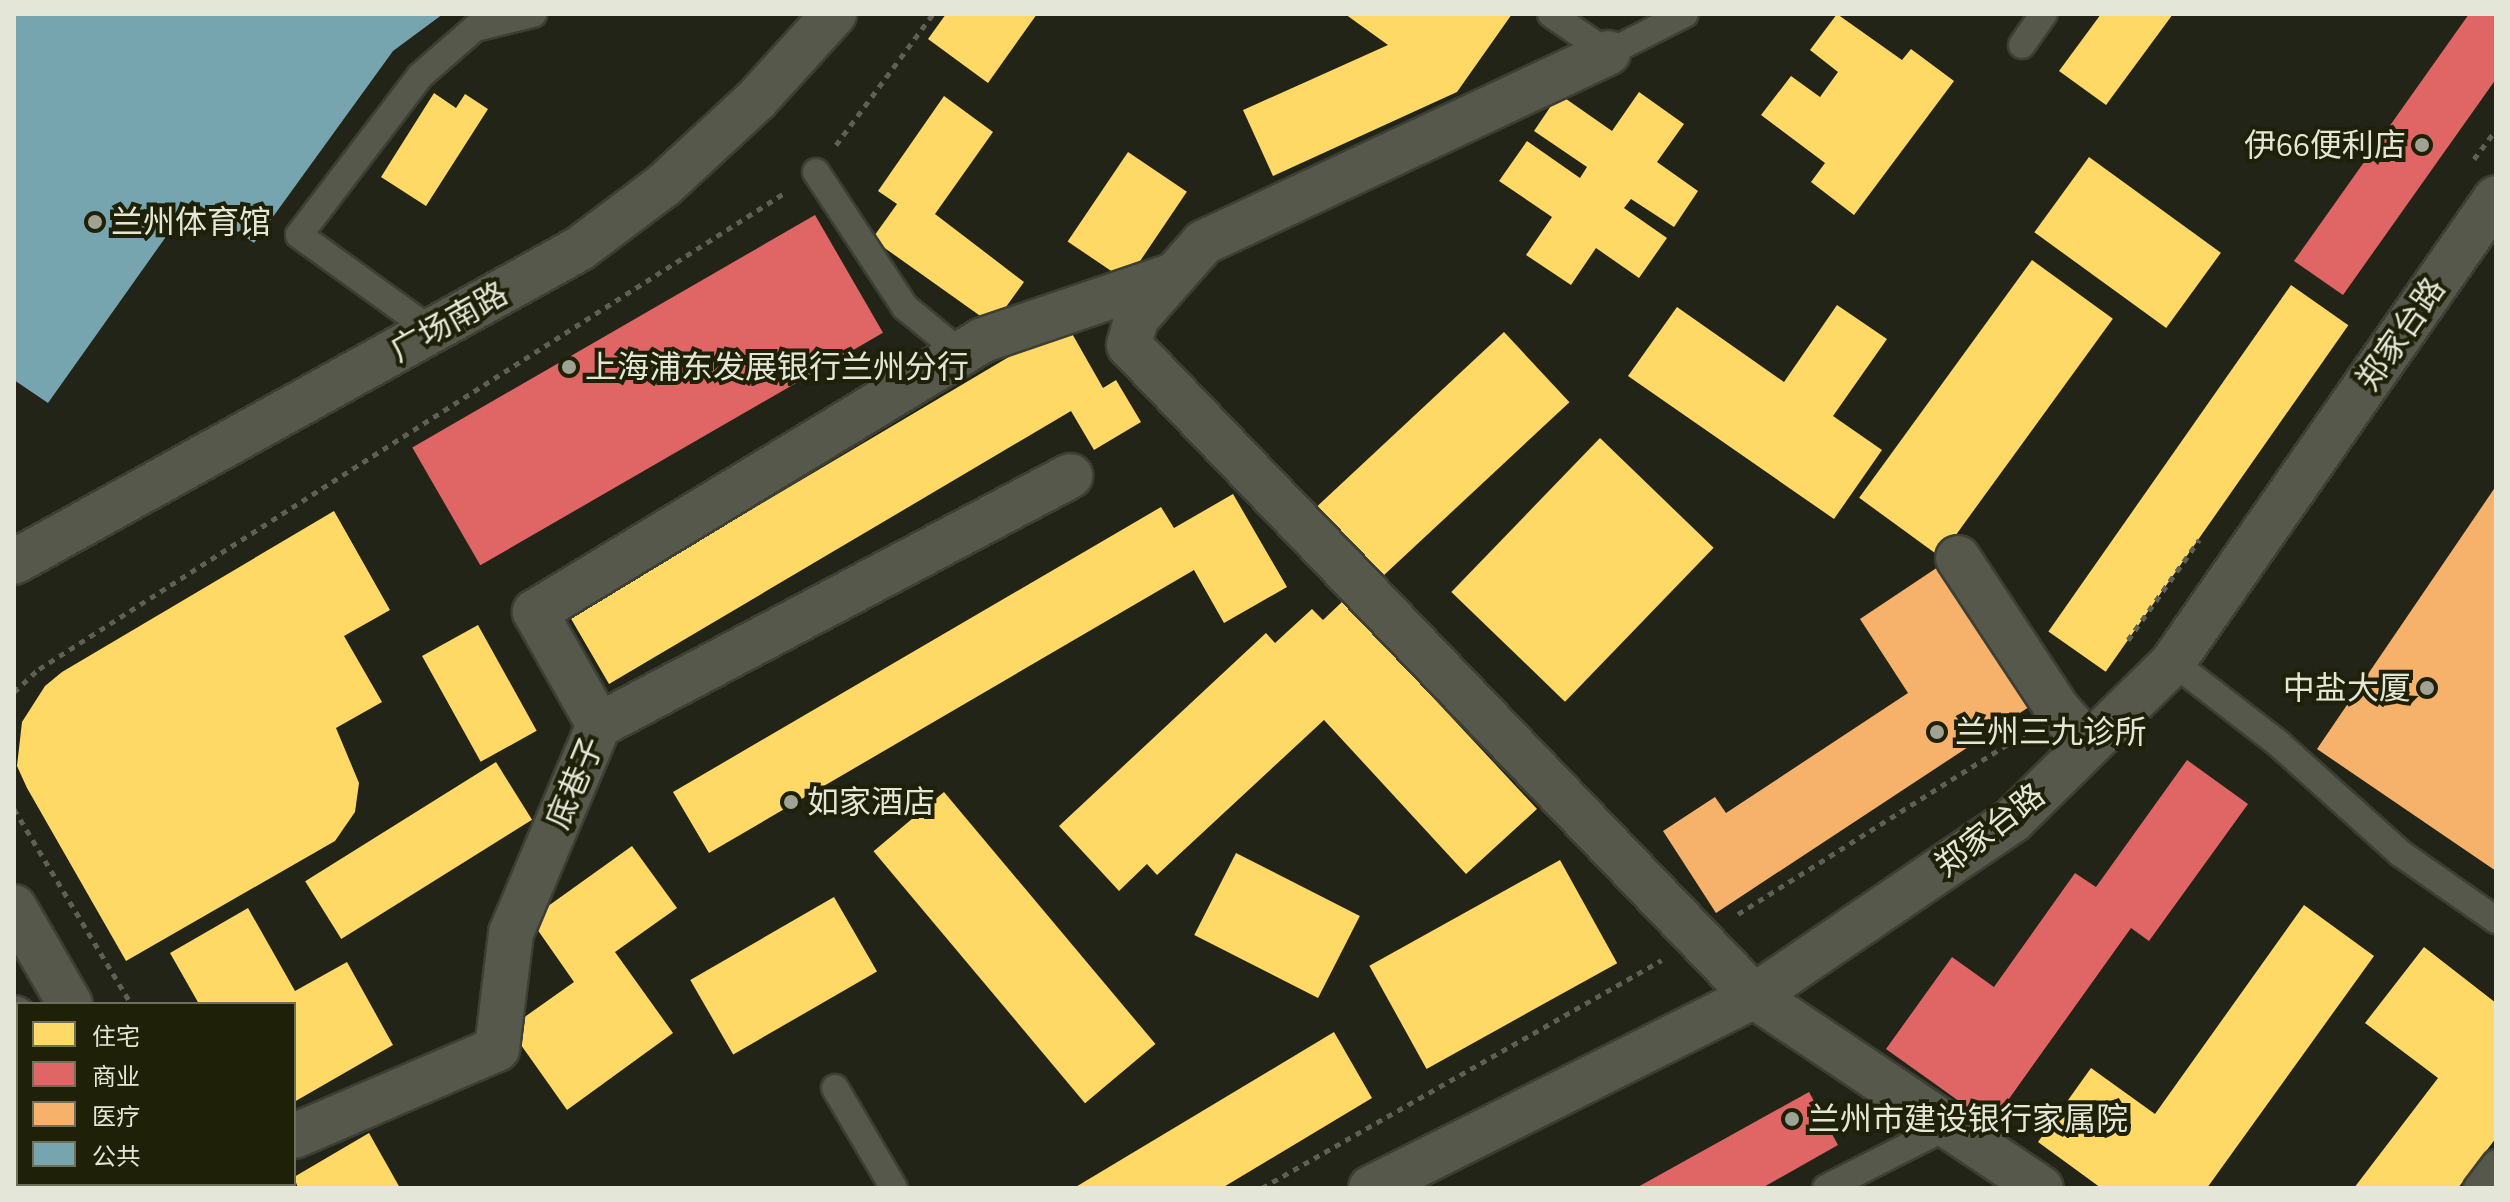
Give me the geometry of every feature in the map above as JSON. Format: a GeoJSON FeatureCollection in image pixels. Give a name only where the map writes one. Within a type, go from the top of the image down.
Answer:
{"type":"FeatureCollection","features":[{"type":"Feature","properties":{"kind":"street","name":"广场南路"},"geometry":{"type":"LineString","coordinates":[[14,562],[579,249],[663,186],[757,99],[834,14]]}},
{"type":"Feature","properties":{"kind":"street"},"geometry":{"type":"LineString","coordinates":[[1608,53],[1203,243],[1136,319],[1129,345],[1754,996],[2041,1188]]}},
{"type":"Feature","properties":{"kind":"street","name":"郑家台路"},"geometry":{"type":"LineString","coordinates":[[1371,1188],[1754,996],[2013,820],[2173,662],[2482,183]]}},
{"type":"Feature","properties":{"kind":"street"},"geometry":{"type":"LineString","coordinates":[[599,725],[535,612],[983,340],[1174,275]]}},
{"type":"Feature","properties":{"kind":"street","name":"底巷子"},"geometry":{"type":"LineString","coordinates":[[296,1135],[497,1049],[511,933],[599,725],[1070,476]]}},
{"type":"Feature","properties":{"kind":"street"},"geometry":{"type":"LineString","coordinates":[[1958,558],[2059,711],[2089,744]]}},
{"type":"Feature","properties":{"kind":"street"},"geometry":{"type":"LineString","coordinates":[[14,907],[69,1002]]}},
{"type":"Feature","properties":{"kind":"lane"},"geometry":{"type":"LineString","coordinates":[[432,331],[299,235],[420,76],[475,28],[533,14]]}},
{"type":"Feature","properties":{"kind":"lane"},"geometry":{"type":"LineString","coordinates":[[1551,14],[1608,53],[1685,14]]}},
{"type":"Feature","properties":{"kind":"lane"},"geometry":{"type":"LineString","coordinates":[[2022,45],[2044,14]]}},
{"type":"Feature","properties":{"kind":"lane"},"geometry":{"type":"LineString","coordinates":[[816,172],[905,307],[961,353]]}},
{"type":"Feature","properties":{"kind":"lane"},"geometry":{"type":"LineString","coordinates":[[2173,662],[2279,744],[2400,853],[2496,920]]}},
{"type":"Feature","properties":{"kind":"lane"},"geometry":{"type":"LineString","coordinates":[[835,1088],[894,1188]]}},
{"type":"Feature","properties":{"kind":"lane"},"geometry":{"type":"LineString","coordinates":[[1826,1188],[1948,1126]]}},
{"type":"Feature","properties":{"kind":"lane"},"geometry":{"type":"LineString","coordinates":[[2477,1188],[2496,1163]]}},
{"type":"Feature","properties":{"kind":"path"},"geometry":{"type":"LineString","coordinates":[[14,692],[39,669],[816,172],[933,14]]}},
{"type":"Feature","properties":{"kind":"path"},"geometry":{"type":"LineString","coordinates":[[2482,183],[2496,130]]}},
{"type":"Feature","properties":{"kind":"path"},"geometry":{"type":"LineString","coordinates":[[2121,650],[2203,535]]}},
{"type":"Feature","properties":{"kind":"path"},"geometry":{"type":"LineString","coordinates":[[1262,1188],[1698,939],[2059,711]]}},
{"type":"Feature","properties":{"kind":"path"},"geometry":{"type":"LineString","coordinates":[[14,809],[130,1002]]}},
{"type":"Feature","properties":{"kind":"building: 住宅"},"geometry":{"type":"Polygon","coordinates":[[[946,14],[1037,14],[988,83],[928,39],[946,14]]]}},
{"type":"Feature","properties":{"kind":"building: 住宅"},"geometry":{"type":"Polygon","coordinates":[[[1345,14],[1512,14],[1457,92],[1273,176],[1243,110],[1388,45],[1345,14]]]}},
{"type":"Feature","properties":{"kind":"building: 住宅"},"geometry":{"type":"Polygon","coordinates":[[[1837,14],[1902,60],[1911,49],[1954,81],[1854,215],[1811,182],[1825,163],[1761,115],[1791,76],[1820,97],[1838,72],[1810,50],[1837,14]]]}},
{"type":"Feature","properties":{"kind":"building: 住宅"},"geometry":{"type":"Polygon","coordinates":[[[2101,14],[2173,14],[2106,105],[2059,71],[2101,14]]]}},
{"type":"Feature","properties":{"kind":"building: 住宅"},"geometry":{"type":"Polygon","coordinates":[[[1639,92],[1684,124],[1657,162],[1698,191],[1674,227],[1631,199],[1624,208],[1667,238],[1639,278],[1596,248],[1571,285],[1526,255],[1552,217],[1499,181],[1527,141],[1580,178],[1587,167],[1534,131],[1559,94],[1612,131],[1639,92]]]}},
{"type":"Feature","properties":{"kind":"building: 住宅"},"geometry":{"type":"Polygon","coordinates":[[[434,93],[456,108],[465,94],[488,109],[426,206],[381,177],[434,93]]]}},
{"type":"Feature","properties":{"kind":"building: 住宅"},"geometry":{"type":"Polygon","coordinates":[[[944,96],[993,132],[935,214],[1024,282],[993,325],[872,239],[897,204],[878,191],[944,96]]]}},
{"type":"Feature","properties":{"kind":"building: 住宅"},"geometry":{"type":"Polygon","coordinates":[[[1128,152],[1187,192],[1126,281],[1068,242],[1128,152]]]}},
{"type":"Feature","properties":{"kind":"building: 住宅"},"geometry":{"type":"Polygon","coordinates":[[[2089,157],[2221,253],[2166,328],[2034,232],[2089,157]]]}},
{"type":"Feature","properties":{"kind":"building: 住宅"},"geometry":{"type":"Polygon","coordinates":[[[2032,260],[2113,319],[1940,557],[1859,498],[2032,260]]]}},
{"type":"Feature","properties":{"kind":"building: 住宅"},"geometry":{"type":"Polygon","coordinates":[[[2291,285],[2348,325],[2106,672],[2048,632],[2291,285]]]}},
{"type":"Feature","properties":{"kind":"building: 住宅"},"geometry":{"type":"Polygon","coordinates":[[[1837,305],[1887,339],[1833,416],[1882,450],[1834,519],[1628,376],[1677,307],[1784,382],[1837,305]]]}},
{"type":"Feature","properties":{"kind":"building: 住宅"},"geometry":{"type":"Polygon","coordinates":[[[1066,323],[1103,388],[1116,380],[1141,422],[1094,450],[1071,411],[609,684],[570,617],[1066,323]]]}},
{"type":"Feature","properties":{"kind":"building: 住宅"},"geometry":{"type":"Polygon","coordinates":[[[1504,332],[1569,402],[1383,576],[1318,506],[1504,332]]]}},
{"type":"Feature","properties":{"kind":"building: 住宅"},"geometry":{"type":"Polygon","coordinates":[[[1600,438],[1714,548],[1565,702],[1451,592],[1600,438]]]}},
{"type":"Feature","properties":{"kind":"building: 住宅"},"geometry":{"type":"Polygon","coordinates":[[[1233,494],[1287,587],[1224,623],[1194,570],[709,853],[673,792],[1161,507],[1174,528],[1233,494]]]}},
{"type":"Feature","properties":{"kind":"building: 住宅"},"geometry":{"type":"Polygon","coordinates":[[[334,511],[390,610],[344,636],[382,702],[336,728],[359,783],[355,812],[335,841],[126,961],[17,766],[22,722],[45,686],[62,672],[334,511]]]}},
{"type":"Feature","properties":{"kind":"building: 住宅"},"geometry":{"type":"Polygon","coordinates":[[[1343,601],[1537,809],[1466,874],[1324,720],[1157,875],[1147,864],[1119,891],[1059,826],[1266,633],[1275,643],[1312,609],[1323,620],[1343,601]]]}},
{"type":"Feature","properties":{"kind":"building: 住宅"},"geometry":{"type":"Polygon","coordinates":[[[478,625],[537,731],[481,762],[422,656],[478,625]]]}},
{"type":"Feature","properties":{"kind":"building: 住宅"},"geometry":{"type":"Polygon","coordinates":[[[496,762],[532,820],[341,939],[305,881],[496,762]]]}},
{"type":"Feature","properties":{"kind":"building: 住宅"},"geometry":{"type":"Polygon","coordinates":[[[944,792],[1155,1044],[1085,1103],[874,851],[944,792]]]}},
{"type":"Feature","properties":{"kind":"building: 住宅"},"geometry":{"type":"Polygon","coordinates":[[[632,846],[677,908],[615,952],[673,1033],[567,1110],[509,1028],[574,982],[530,919],[632,846]]]}},
{"type":"Feature","properties":{"kind":"building: 住宅"},"geometry":{"type":"Polygon","coordinates":[[[1236,853],[1360,916],[1318,998],[1194,935],[1236,853]]]}},
{"type":"Feature","properties":{"kind":"building: 住宅"},"geometry":{"type":"Polygon","coordinates":[[[1560,860],[1617,963],[1427,1069],[1369,966],[1560,860]]]}},
{"type":"Feature","properties":{"kind":"building: 住宅"},"geometry":{"type":"Polygon","coordinates":[[[834,897],[877,971],[733,1054],[690,980],[834,897]]]}},
{"type":"Feature","properties":{"kind":"building: 住宅"},"geometry":{"type":"Polygon","coordinates":[[[2304,905],[2374,956],[2207,1188],[2101,1188],[2038,1142],[2091,1068],[2155,1114],[2304,905]]]}},
{"type":"Feature","properties":{"kind":"building: 住宅"},"geometry":{"type":"Polygon","coordinates":[[[248,908],[295,991],[347,962],[393,1045],[296,1101],[296,1002],[198,1002],[170,953],[248,908]]]}},
{"type":"Feature","properties":{"kind":"building: 住宅"},"geometry":{"type":"Polygon","coordinates":[[[2424,947],[2496,1003],[2496,1138],[2458,1188],[2354,1188],[2438,1078],[2365,1023],[2424,947]]]}},
{"type":"Feature","properties":{"kind":"building: 住宅"},"geometry":{"type":"Polygon","coordinates":[[[1334,1032],[1372,1098],[1222,1188],[1074,1188],[1334,1032]]]}},
{"type":"Feature","properties":{"kind":"building: 住宅"},"geometry":{"type":"Polygon","coordinates":[[[369,1133],[400,1188],[298,1188],[296,1176],[369,1133]]]}},
{"type":"Feature","properties":{"kind":"building: 商业"},"geometry":{"type":"Polygon","coordinates":[[[2469,14],[2496,14],[2496,79],[2343,295],[2294,261],[2469,14]]]}},
{"type":"Feature","properties":{"kind":"building: 商业"},"geometry":{"type":"Polygon","coordinates":[[[815,215],[883,333],[480,565],[412,448],[815,215]]]}},
{"type":"Feature","properties":{"kind":"building: 商业"},"geometry":{"type":"Polygon","coordinates":[[[2187,760],[2248,804],[2149,941],[2131,928],[1991,1124],[1886,1049],[1952,957],[1994,987],[2075,873],[2096,887],[2187,760]]]}},
{"type":"Feature","properties":{"kind":"building: 商业","name":"兰州市建设银行家属院"},"geometry":{"type":"Polygon","coordinates":[[[1809,1092],[1838,1145],[1762,1188],[1636,1188],[1809,1092]]]}},
{"type":"Feature","properties":{"kind":"building: 医疗","name":"中盐大厦"},"geometry":{"type":"Polygon","coordinates":[[[2496,486],[2495,626],[2496,871],[2317,749],[2496,486]]]}},
{"type":"Feature","properties":{"kind":"building: 医疗"},"geometry":{"type":"Polygon","coordinates":[[[1941,565],[2032,705],[1716,913],[1663,831],[1715,797],[1726,813],[1908,693],[1860,619],[1941,565]]]}},
{"type":"Feature","properties":{"kind":"building: 公共","name":"兰州体育馆"},"geometry":{"type":"Polygon","coordinates":[[[14,14],[443,14],[393,51],[254,243],[192,200],[48,403],[14,380],[14,14]]]}},
{"type":"Feature","properties":{"kind":"place","name":"伊66便利店"},"geometry":{"type":"Point","coordinates":[2422,145]}},
{"type":"Feature","properties":{"kind":"place","name":"兰州体育馆"},"geometry":{"type":"Point","coordinates":[95,222]}},
{"type":"Feature","properties":{"kind":"place","name":"上海浦东发展银行兰州分行"},"geometry":{"type":"Point","coordinates":[569,367]}},
{"type":"Feature","properties":{"kind":"place","name":"中盐大厦"},"geometry":{"type":"Point","coordinates":[2427,688]}},
{"type":"Feature","properties":{"kind":"place","name":"兰州三九诊所"},"geometry":{"type":"Point","coordinates":[1937,732]}},
{"type":"Feature","properties":{"kind":"place","name":"如家酒店"},"geometry":{"type":"Point","coordinates":[791,802]}},
{"type":"Feature","properties":{"kind":"place","name":"兰州市建设银行家属院"},"geometry":{"type":"Point","coordinates":[1792,1119]}}]}
